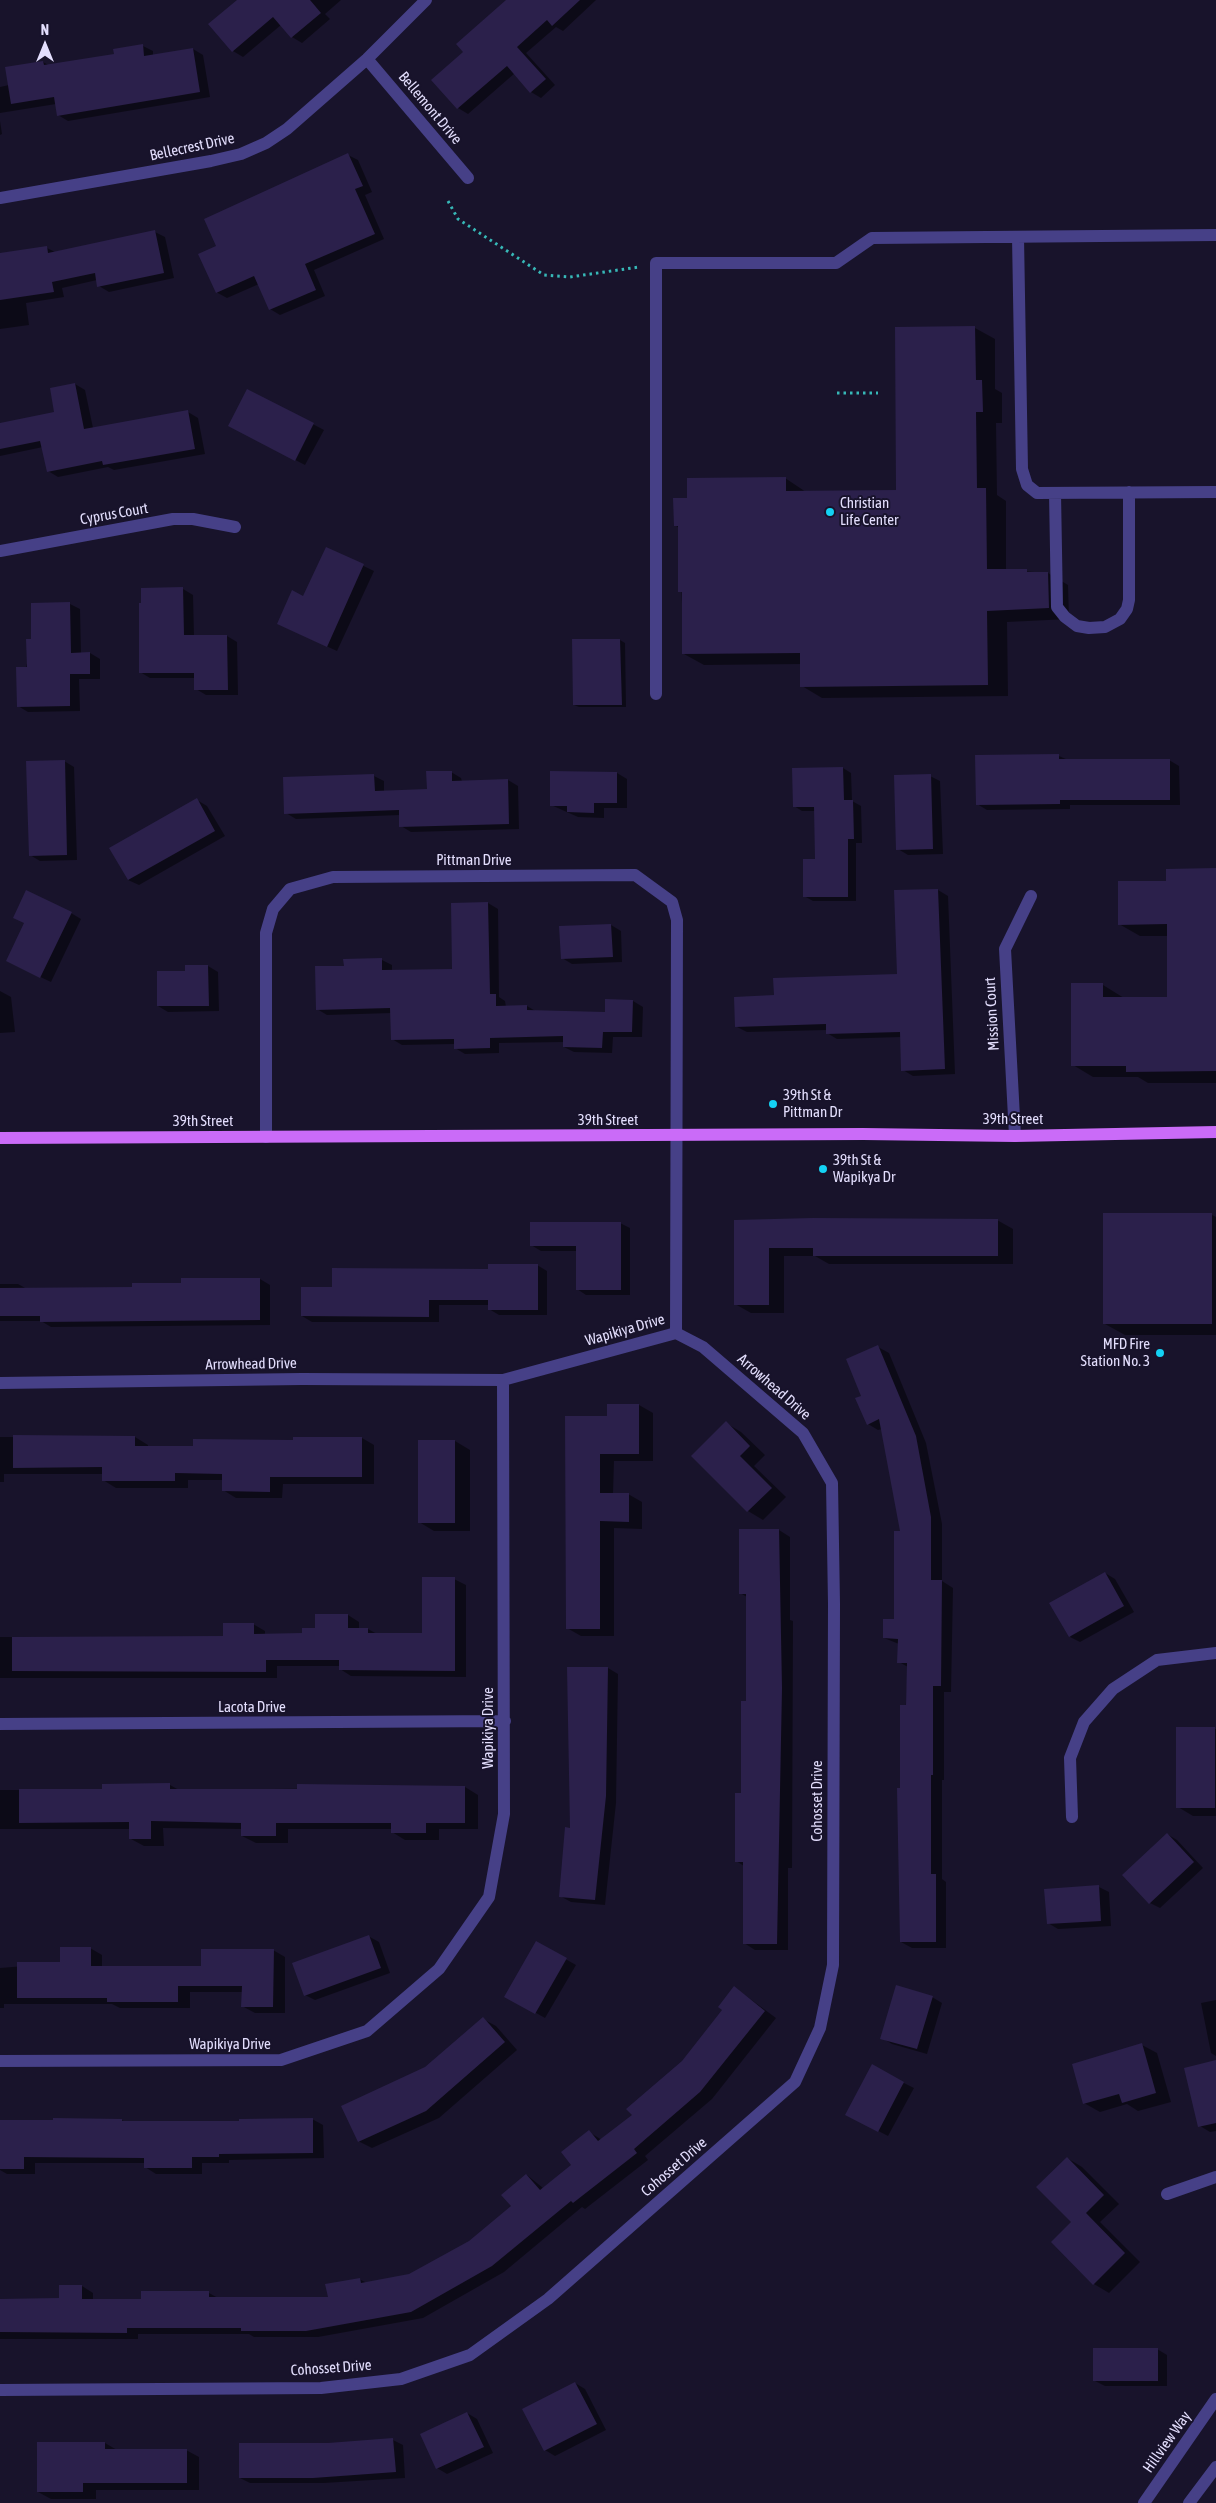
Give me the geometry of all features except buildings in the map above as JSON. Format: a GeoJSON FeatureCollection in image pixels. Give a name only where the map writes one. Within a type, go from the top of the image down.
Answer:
{"type":"FeatureCollection","features":[{"type":"Feature","properties":{"kind":"main road","name":"39th Street"},"geometry":{"type":"LineString","coordinates":[[0,1138],[863,1134],[1015,1136],[1216,1132]]}},
{"type":"Feature","properties":{"kind":"street","name":"Bellecrest Drive"},"geometry":{"type":"LineString","coordinates":[[0,198],[241,154],[266,142],[287,128],[367,59],[426,0]]}},
{"type":"Feature","properties":{"kind":"street","name":"Bellemont Drive"},"geometry":{"type":"LineString","coordinates":[[367,59],[468,178]]}},
{"type":"Feature","properties":{"kind":"street"},"geometry":{"type":"LineString","coordinates":[[656,694],[656,263],[836,263],[872,238],[1216,235]]}},
{"type":"Feature","properties":{"kind":"street"},"geometry":{"type":"LineString","coordinates":[[1018,237],[1022,469],[1027,485],[1038,492],[1216,492]]}},
{"type":"Feature","properties":{"kind":"street"},"geometry":{"type":"LineString","coordinates":[[1055,492],[1057,608],[1065,617],[1078,626],[1089,628],[1105,627],[1120,619],[1128,609],[1130,600],[1129,492]]}},
{"type":"Feature","properties":{"kind":"street","name":"Cyprus Court"},"geometry":{"type":"LineString","coordinates":[[0,551],[173,519],[193,518],[235,527]]}},
{"type":"Feature","properties":{"kind":"street","name":"Pittman Drive"},"geometry":{"type":"LineString","coordinates":[[266,1137],[266,933],[273,909],[290,888],[333,878],[635,875],[672,902],[677,920],[675,1136]]}},
{"type":"Feature","properties":{"kind":"street","name":"Mission Court"},"geometry":{"type":"LineString","coordinates":[[1015,1136],[1005,949],[1031,896]]}},
{"type":"Feature","properties":{"kind":"street","name":"Wapikiya Drive"},"geometry":{"type":"LineString","coordinates":[[0,2061],[281,2060],[368,2031],[439,1969],[489,1897],[504,1814],[503,1380],[676,1334],[675,1136]]}},
{"type":"Feature","properties":{"kind":"street","name":"Arrowhead Drive"},"geometry":{"type":"LineString","coordinates":[[676,1334],[704,1348],[803,1433],[832,1483]]}},
{"type":"Feature","properties":{"kind":"street","name":"Arrowhead Drive"},"geometry":{"type":"LineString","coordinates":[[0,1383],[302,1379],[503,1380]]}},
{"type":"Feature","properties":{"kind":"street","name":"Cohosset Drive"},"geometry":{"type":"LineString","coordinates":[[0,2390],[321,2388],[401,2379],[470,2355],[548,2299],[795,2082],[820,2028],[833,1965],[834,1604],[832,1483]]}},
{"type":"Feature","properties":{"kind":"street"},"geometry":{"type":"LineString","coordinates":[[1072,1817],[1070,1758],[1084,1722],[1113,1689],[1157,1660],[1216,1653]]}},
{"type":"Feature","properties":{"kind":"street","name":"Lacota Drive"},"geometry":{"type":"LineString","coordinates":[[0,1724],[505,1721]]}},
{"type":"Feature","properties":{"kind":"street"},"geometry":{"type":"LineString","coordinates":[[1167,2194],[1216,2177]]}},
{"type":"Feature","properties":{"kind":"street","name":"Hillview Way"},"geometry":{"type":"LineString","coordinates":[[1144,2503],[1216,2399]]}},
{"type":"Feature","properties":{"kind":"street"},"geometry":{"type":"LineString","coordinates":[[1189,2503],[1216,2467]]}},
{"type":"Feature","properties":{"kind":"path"},"geometry":{"type":"LineString","coordinates":[[448,201],[458,219],[544,275],[570,277],[629,269],[656,263]]}},
{"type":"Feature","properties":{"kind":"path"},"geometry":{"type":"LineString","coordinates":[[837,393],[878,393]]}},
{"type":"Feature","properties":{"kind":"place","name":"Christian Life Center"},"geometry":{"type":"Point","coordinates":[830,512]}},
{"type":"Feature","properties":{"kind":"place","name":"39th St & Pittman Dr"},"geometry":{"type":"Point","coordinates":[773,1104]}},
{"type":"Feature","properties":{"kind":"place","name":"39th St & Wapikya Dr"},"geometry":{"type":"Point","coordinates":[823,1169]}},
{"type":"Feature","properties":{"kind":"place","name":"MFD Fire Station No. 3"},"geometry":{"type":"Point","coordinates":[1160,1353]}}]}
